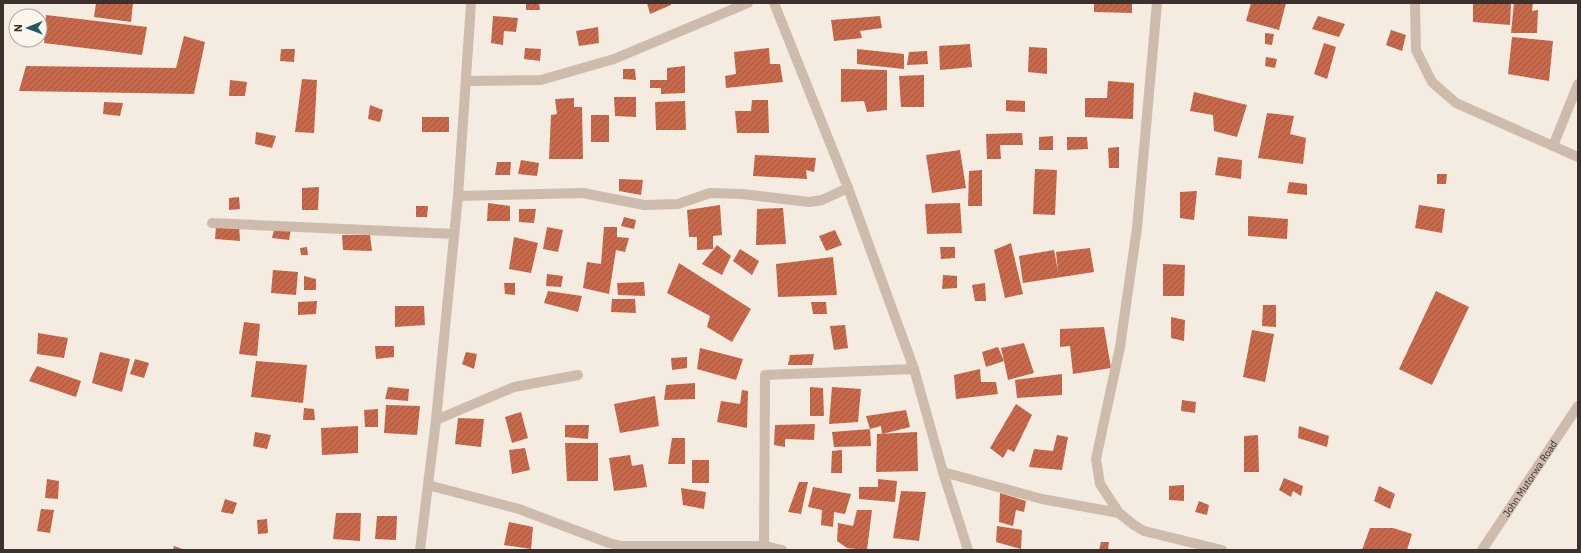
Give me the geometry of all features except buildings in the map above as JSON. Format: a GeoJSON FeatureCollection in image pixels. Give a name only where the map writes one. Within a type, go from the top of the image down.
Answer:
{"type":"FeatureCollection","features":[{"type":"Feature","properties":{"kind":"street"},"geometry":{"type":"LineString","coordinates":[[420,550],[436,420],[458,196],[471,3]]}},
{"type":"Feature","properties":{"kind":"street"},"geometry":{"type":"LineString","coordinates":[[466,81],[541,80],[614,59],[748,3]]}},
{"type":"Feature","properties":{"kind":"street"},"geometry":{"type":"LineString","coordinates":[[774,3],[848,188],[914,369],[943,472],[968,550]]}},
{"type":"Feature","properties":{"kind":"street"},"geometry":{"type":"LineString","coordinates":[[1157,3],[1137,228],[1120,347],[1096,459],[1100,484],[1119,513],[1144,531],[1220,550]]}},
{"type":"Feature","properties":{"kind":"street"},"geometry":{"type":"LineString","coordinates":[[1415,3],[1416,50],[1432,82],[1456,103],[1578,157]]}},
{"type":"Feature","properties":{"kind":"street"},"geometry":{"type":"LineString","coordinates":[[1553,146],[1578,84]]}},
{"type":"Feature","properties":{"kind":"street"},"geometry":{"type":"LineString","coordinates":[[458,196],[583,193],[644,205],[678,204],[710,193],[742,194],[809,202],[822,200],[848,188]]}},
{"type":"Feature","properties":{"kind":"street"},"geometry":{"type":"LineString","coordinates":[[212,223],[454,234]]}},
{"type":"Feature","properties":{"kind":"street"},"geometry":{"type":"LineString","coordinates":[[765,548],[765,375],[914,369]]}},
{"type":"Feature","properties":{"kind":"street"},"geometry":{"type":"LineString","coordinates":[[436,420],[514,387],[578,375]]}},
{"type":"Feature","properties":{"kind":"street","name":"John Mutorwa Road"},"geometry":{"type":"LineString","coordinates":[[1482,550],[1578,406]]}},
{"type":"Feature","properties":{"kind":"street"},"geometry":{"type":"LineString","coordinates":[[943,472],[1042,499],[1119,513]]}},
{"type":"Feature","properties":{"kind":"street"},"geometry":{"type":"LineString","coordinates":[[428,485],[519,509],[609,543],[621,546],[765,548],[782,550]]}}]}
